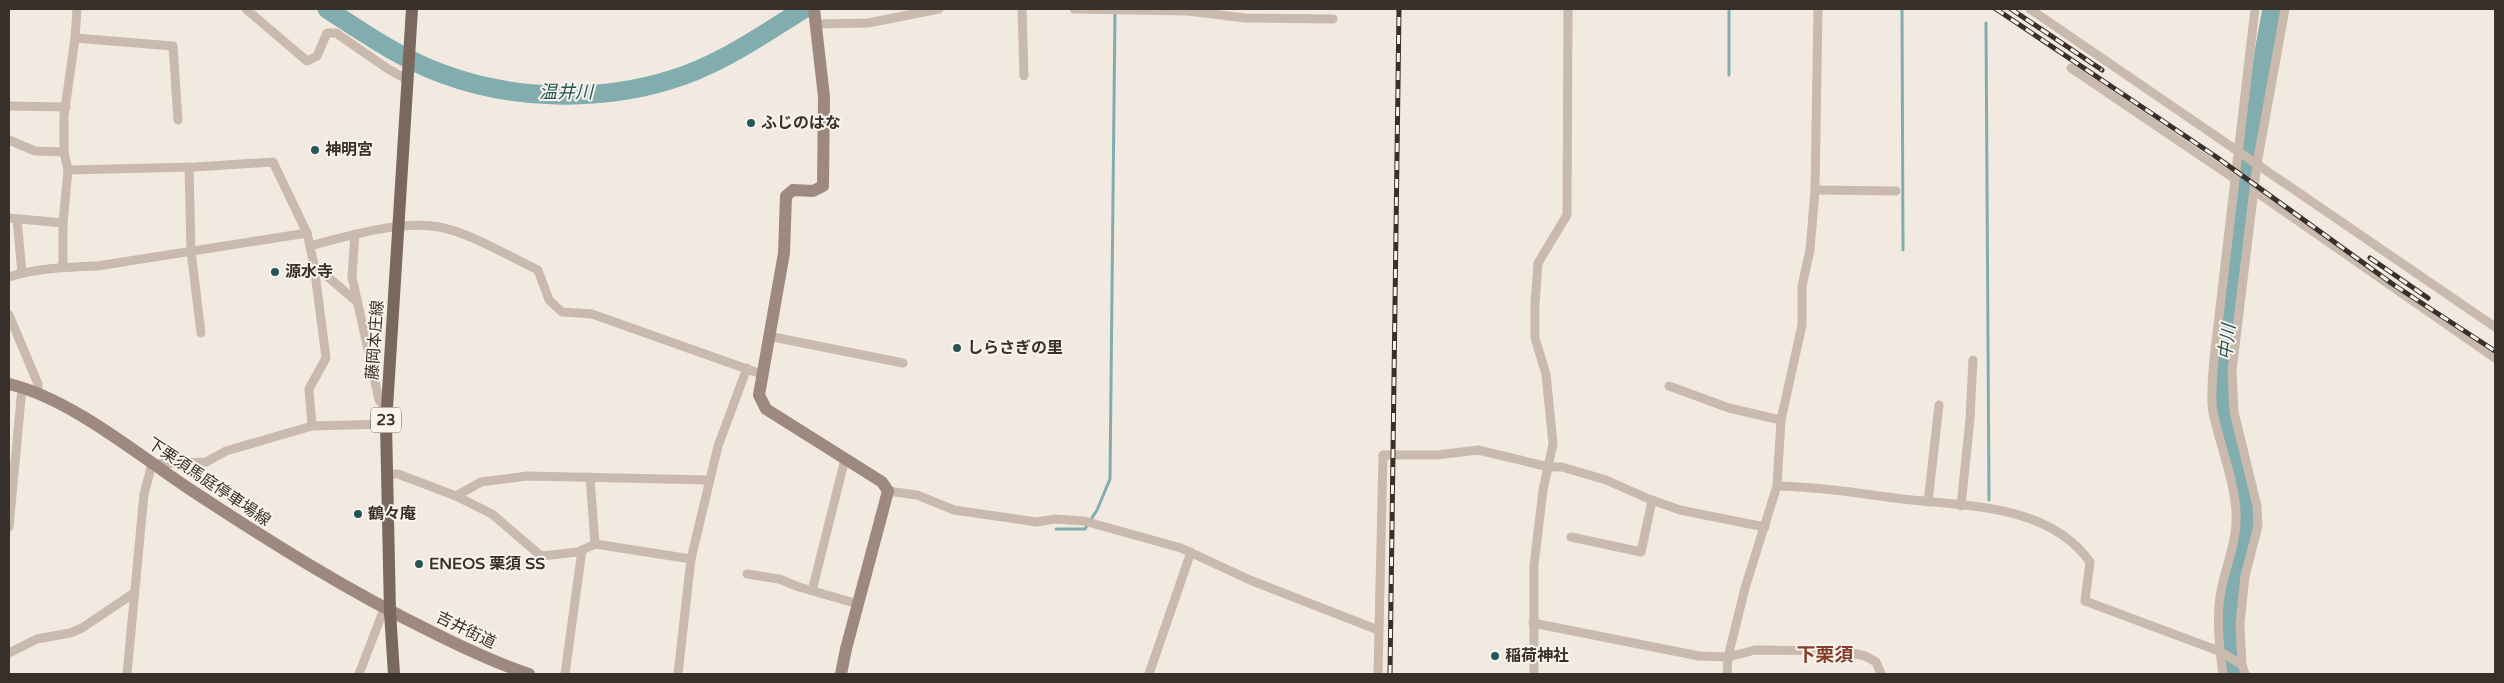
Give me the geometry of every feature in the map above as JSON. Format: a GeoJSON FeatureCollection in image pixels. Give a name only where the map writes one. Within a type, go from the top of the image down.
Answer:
{"type":"FeatureCollection","features":[{"type":"Feature","properties":{"kind":"main road","name":"藤岡本庄線"},"geometry":{"type":"LineString","coordinates":[[394,674],[387,610],[386,410],[412,9]]}},
{"type":"Feature","properties":{"kind":"street"},"geometry":{"type":"LineString","coordinates":[[63,267],[63,223],[68,170],[64,152],[66,107],[76,38],[77,9]]}},
{"type":"Feature","properties":{"kind":"street"},"geometry":{"type":"LineString","coordinates":[[246,9],[307,61],[317,56],[327,33],[336,32],[388,70],[408,76]]}},
{"type":"Feature","properties":{"kind":"street"},"geometry":{"type":"LineString","coordinates":[[814,9],[814,24],[820,43],[824,97],[823,186],[814,191],[793,190],[786,196],[784,253],[761,374],[759,395],[766,409],[882,482],[888,491],[917,495],[954,510],[1027,521],[1084,521],[1192,552],[1250,580],[1378,630]]}},
{"type":"Feature","properties":{"kind":"street"},"geometry":{"type":"LineString","coordinates":[[814,24],[868,23],[939,9]]}},
{"type":"Feature","properties":{"kind":"street"},"geometry":{"type":"LineString","coordinates":[[1022,9],[1024,76]]}},
{"type":"Feature","properties":{"kind":"street"},"geometry":{"type":"LineString","coordinates":[[1074,9],[1188,11],[1245,18],[1333,19]]}},
{"type":"Feature","properties":{"kind":"street"},"geometry":{"type":"LineString","coordinates":[[1534,674],[1534,565],[1543,490],[1553,444],[1546,374],[1535,338],[1535,302],[1538,263],[1567,215],[1568,9]]}},
{"type":"Feature","properties":{"kind":"street"},"geometry":{"type":"LineString","coordinates":[[1727,674],[1728,657],[1754,554],[1765,527],[1777,486],[1781,420],[1802,325],[1802,286],[1810,250],[1815,190],[1818,9]]}},
{"type":"Feature","properties":{"kind":"street"},"geometry":{"type":"LineString","coordinates":[[2030,9],[2495,327]]}},
{"type":"Feature","properties":{"kind":"street"},"geometry":{"type":"LineString","coordinates":[[2223,674],[2219,651],[2220,592],[2233,544],[2236,514],[2233,486],[2213,411],[2212,390],[2255,9]]}},
{"type":"Feature","properties":{"kind":"street"},"geometry":{"type":"LineString","coordinates":[[2245,674],[2242,665],[2241,614],[2245,576],[2258,526],[2257,506],[2234,412],[2232,371],[2257,164],[2285,9]]}},
{"type":"Feature","properties":{"kind":"street"},"geometry":{"type":"LineString","coordinates":[[76,38],[173,46],[178,120]]}},
{"type":"Feature","properties":{"kind":"street"},"geometry":{"type":"LineString","coordinates":[[2071,68],[2235,179]]}},
{"type":"Feature","properties":{"kind":"street"},"geometry":{"type":"LineString","coordinates":[[9,106],[66,107]]}},
{"type":"Feature","properties":{"kind":"street"},"geometry":{"type":"LineString","coordinates":[[9,140],[35,151],[64,152]]}},
{"type":"Feature","properties":{"kind":"street"},"geometry":{"type":"LineString","coordinates":[[68,170],[189,167],[274,162],[307,233],[314,265],[326,358],[309,389],[312,426]]}},
{"type":"Feature","properties":{"kind":"street"},"geometry":{"type":"LineString","coordinates":[[189,167],[191,251],[201,333]]}},
{"type":"Feature","properties":{"kind":"street"},"geometry":{"type":"LineString","coordinates":[[1815,190],[1896,191]]}},
{"type":"Feature","properties":{"kind":"street"},"geometry":{"type":"LineString","coordinates":[[2255,191],[2495,358]]}},
{"type":"Feature","properties":{"kind":"street"},"geometry":{"type":"LineString","coordinates":[[22,273],[13,219],[63,223]]}},
{"type":"Feature","properties":{"kind":"street"},"geometry":{"type":"LineString","coordinates":[[310,246],[355,234],[408,225],[438,227],[455,232],[538,270],[549,300],[562,312],[592,314],[761,374]]}},
{"type":"Feature","properties":{"kind":"street"},"geometry":{"type":"LineString","coordinates":[[9,277],[22,273],[63,267],[97,266],[307,233]]}},
{"type":"Feature","properties":{"kind":"street"},"geometry":{"type":"LineString","coordinates":[[355,234],[352,277],[356,301],[379,400],[386,410]]}},
{"type":"Feature","properties":{"kind":"street"},"geometry":{"type":"LineString","coordinates":[[314,265],[356,301]]}},
{"type":"Feature","properties":{"kind":"street"},"geometry":{"type":"LineString","coordinates":[[9,315],[38,384],[38,393]]}},
{"type":"Feature","properties":{"kind":"street"},"geometry":{"type":"LineString","coordinates":[[768,336],[902,362]]}},
{"type":"Feature","properties":{"kind":"street"},"geometry":{"type":"LineString","coordinates":[[1961,506],[1970,419],[1973,360]]}},
{"type":"Feature","properties":{"kind":"street"},"geometry":{"type":"LineString","coordinates":[[678,674],[691,559],[718,446],[747,368]]}},
{"type":"Feature","properties":{"kind":"street","name":"下栗須馬庭停車場線"},"geometry":{"type":"LineString","coordinates":[[9,384],[38,393],[79,416],[270,542],[387,610]]}},
{"type":"Feature","properties":{"kind":"street"},"geometry":{"type":"LineString","coordinates":[[1669,386],[1729,408],[1781,420]]}},
{"type":"Feature","properties":{"kind":"street"},"geometry":{"type":"LineString","coordinates":[[9,527],[22,388]]}},
{"type":"Feature","properties":{"kind":"street"},"geometry":{"type":"LineString","coordinates":[[1928,502],[1939,405]]}},
{"type":"Feature","properties":{"kind":"street"},"geometry":{"type":"LineString","coordinates":[[126,674],[144,494],[152,464],[206,462],[226,451],[312,426],[386,424]]}},
{"type":"Feature","properties":{"kind":"street"},"geometry":{"type":"LineString","coordinates":[[1378,674],[1383,455],[1437,455],[1478,450],[1549,467],[1562,468],[1606,480],[1680,510],[1765,527]]}},
{"type":"Feature","properties":{"kind":"street"},"geometry":{"type":"LineString","coordinates":[[812,591],[845,459]]}},
{"type":"Feature","properties":{"kind":"street"},"geometry":{"type":"LineString","coordinates":[[386,474],[398,474],[456,496],[492,514],[541,556],[582,550],[594,544],[691,559]]}},
{"type":"Feature","properties":{"kind":"street"},"geometry":{"type":"LineString","coordinates":[[456,496],[481,482],[527,476],[710,480]]}},
{"type":"Feature","properties":{"kind":"street"},"geometry":{"type":"LineString","coordinates":[[590,477],[594,544]]}},
{"type":"Feature","properties":{"kind":"street"},"geometry":{"type":"LineString","coordinates":[[1777,486],[1811,487],[1961,506],[1992,507],[2020,516],[2061,534],[2078,546],[2090,562],[2085,600],[2219,651],[2242,665]]}},
{"type":"Feature","properties":{"kind":"street"},"geometry":{"type":"LineString","coordinates":[[841,674],[888,491]]}},
{"type":"Feature","properties":{"kind":"street"},"geometry":{"type":"LineString","coordinates":[[1571,537],[1640,552],[1652,500]]}},
{"type":"Feature","properties":{"kind":"street"},"geometry":{"type":"LineString","coordinates":[[566,674],[582,550]]}},
{"type":"Feature","properties":{"kind":"street"},"geometry":{"type":"LineString","coordinates":[[1149,674],[1192,552]]}},
{"type":"Feature","properties":{"kind":"street"},"geometry":{"type":"LineString","coordinates":[[747,574],[779,579],[858,604]]}},
{"type":"Feature","properties":{"kind":"street"},"geometry":{"type":"LineString","coordinates":[[9,653],[37,640],[70,633],[82,628],[134,593]]}},
{"type":"Feature","properties":{"kind":"street"},"geometry":{"type":"LineString","coordinates":[[359,674],[387,610]]}},
{"type":"Feature","properties":{"kind":"street","name":"吉井街道"},"geometry":{"type":"LineString","coordinates":[[387,610],[497,664],[529,674]]}},
{"type":"Feature","properties":{"kind":"street"},"geometry":{"type":"LineString","coordinates":[[1533,623],[1699,656],[1728,657],[1755,650],[1844,651],[1865,656],[1876,662],[1881,674]]}},
{"type":"Feature","properties":{"kind":"waterway","name":"温井川"},"geometry":{"type":"LineString","coordinates":[[327,9],[369,36],[427,68],[470,83],[498,89],[556,95],[614,92],[643,87],[688,74],[739,49],[804,9]]}},
{"type":"Feature","properties":{"kind":"waterway"},"geometry":{"type":"LineString","coordinates":[[1729,9],[1729,75]]}},
{"type":"Feature","properties":{"kind":"waterway"},"geometry":{"type":"LineString","coordinates":[[1902,9],[1903,250]]}},
{"type":"Feature","properties":{"kind":"waterway","name":"中川"},"geometry":{"type":"LineString","coordinates":[[2231,674],[2230,613],[2243,542],[2247,495],[2224,418],[2223,378],[2238,239],[2256,101],[2272,9]]}},
{"type":"Feature","properties":{"kind":"waterway"},"geometry":{"type":"LineString","coordinates":[[1056,529],[1085,529],[1097,510],[1110,479],[1115,10]]}},
{"type":"Feature","properties":{"kind":"waterway"},"geometry":{"type":"LineString","coordinates":[[1986,23],[1989,500]]}},
{"type":"Feature","properties":{"kind":"railway"},"geometry":{"type":"LineString","coordinates":[[1390,674],[1399,9]]}},
{"type":"Feature","properties":{"kind":"railway"},"geometry":{"type":"LineString","coordinates":[[1996,9],[2215,156],[2394,285],[2495,351]]}},
{"type":"Feature","properties":{"kind":"railway"},"geometry":{"type":"LineString","coordinates":[[2011,9],[2102,70]]}},
{"type":"Feature","properties":{"kind":"railway"},"geometry":{"type":"LineString","coordinates":[[2370,258],[2428,298]]}},
{"type":"Feature","properties":{"kind":"place","name":"ふじのはな"},"geometry":{"type":"Point","coordinates":[751,123]}},
{"type":"Feature","properties":{"kind":"place","name":"神明宮"},"geometry":{"type":"Point","coordinates":[315,150]}},
{"type":"Feature","properties":{"kind":"place","name":"源水寺"},"geometry":{"type":"Point","coordinates":[275,272]}},
{"type":"Feature","properties":{"kind":"place","name":"しらさぎの里"},"geometry":{"type":"Point","coordinates":[957,348]}},
{"type":"Feature","properties":{"kind":"place","name":"鶴々庵"},"geometry":{"type":"Point","coordinates":[358,514]}},
{"type":"Feature","properties":{"kind":"place","name":"ENEOS 栗須 SS"},"geometry":{"type":"Point","coordinates":[419,564]}},
{"type":"Feature","properties":{"kind":"place","name":"稲荷神社"},"geometry":{"type":"Point","coordinates":[1495,656]}},
{"type":"Feature","properties":{"kind":"district","name":"下栗須"},"geometry":{"type":"Point","coordinates":[1825,655]}}]}
